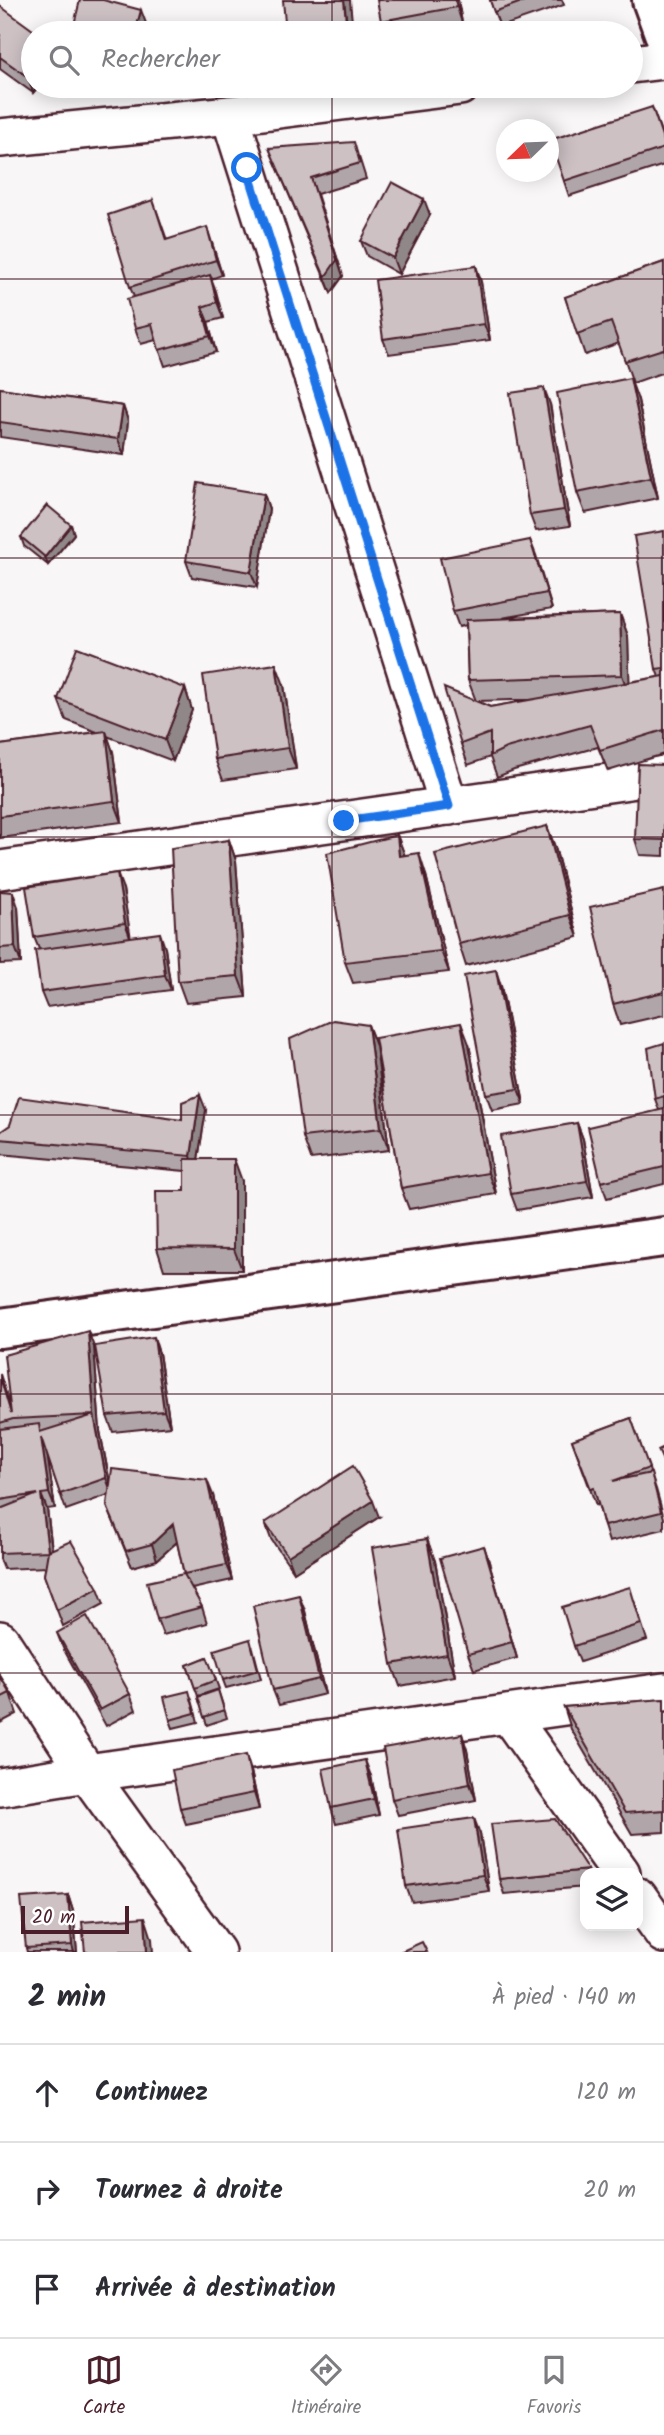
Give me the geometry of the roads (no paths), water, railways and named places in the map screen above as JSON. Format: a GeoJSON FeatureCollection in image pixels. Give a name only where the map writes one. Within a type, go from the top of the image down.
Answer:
{"type":"FeatureCollection","features":[{"type":"Feature","properties":{"kind":"street"},"geometry":{"type":"LineString","coordinates":[[652,0],[664,33]]}},
{"type":"Feature","properties":{"kind":"street"},"geometry":{"type":"LineString","coordinates":[[643,63],[664,60]]}},
{"type":"Feature","properties":{"kind":"street"},"geometry":{"type":"LineString","coordinates":[[0,138],[230,115],[365,98]]}},
{"type":"Feature","properties":{"kind":"street"},"geometry":{"type":"LineString","coordinates":[[230,115],[449,806]]}},
{"type":"Feature","properties":{"kind":"street"},"geometry":{"type":"LineString","coordinates":[[0,870],[664,775]]}},
{"type":"Feature","properties":{"kind":"street"},"geometry":{"type":"LineString","coordinates":[[0,1328],[664,1237]]}},
{"type":"Feature","properties":{"kind":"street"},"geometry":{"type":"LineString","coordinates":[[0,1640],[87,1773],[216,1952]]}},
{"type":"Feature","properties":{"kind":"street"},"geometry":{"type":"LineString","coordinates":[[0,1787],[664,1692]]}},
{"type":"Feature","properties":{"kind":"street"},"geometry":{"type":"LineString","coordinates":[[508,1714],[617,1868]]}},
{"type":"Feature","properties":{"kind":"street"},"geometry":{"type":"LineString","coordinates":[[643,1904],[664,1934]]}}]}
